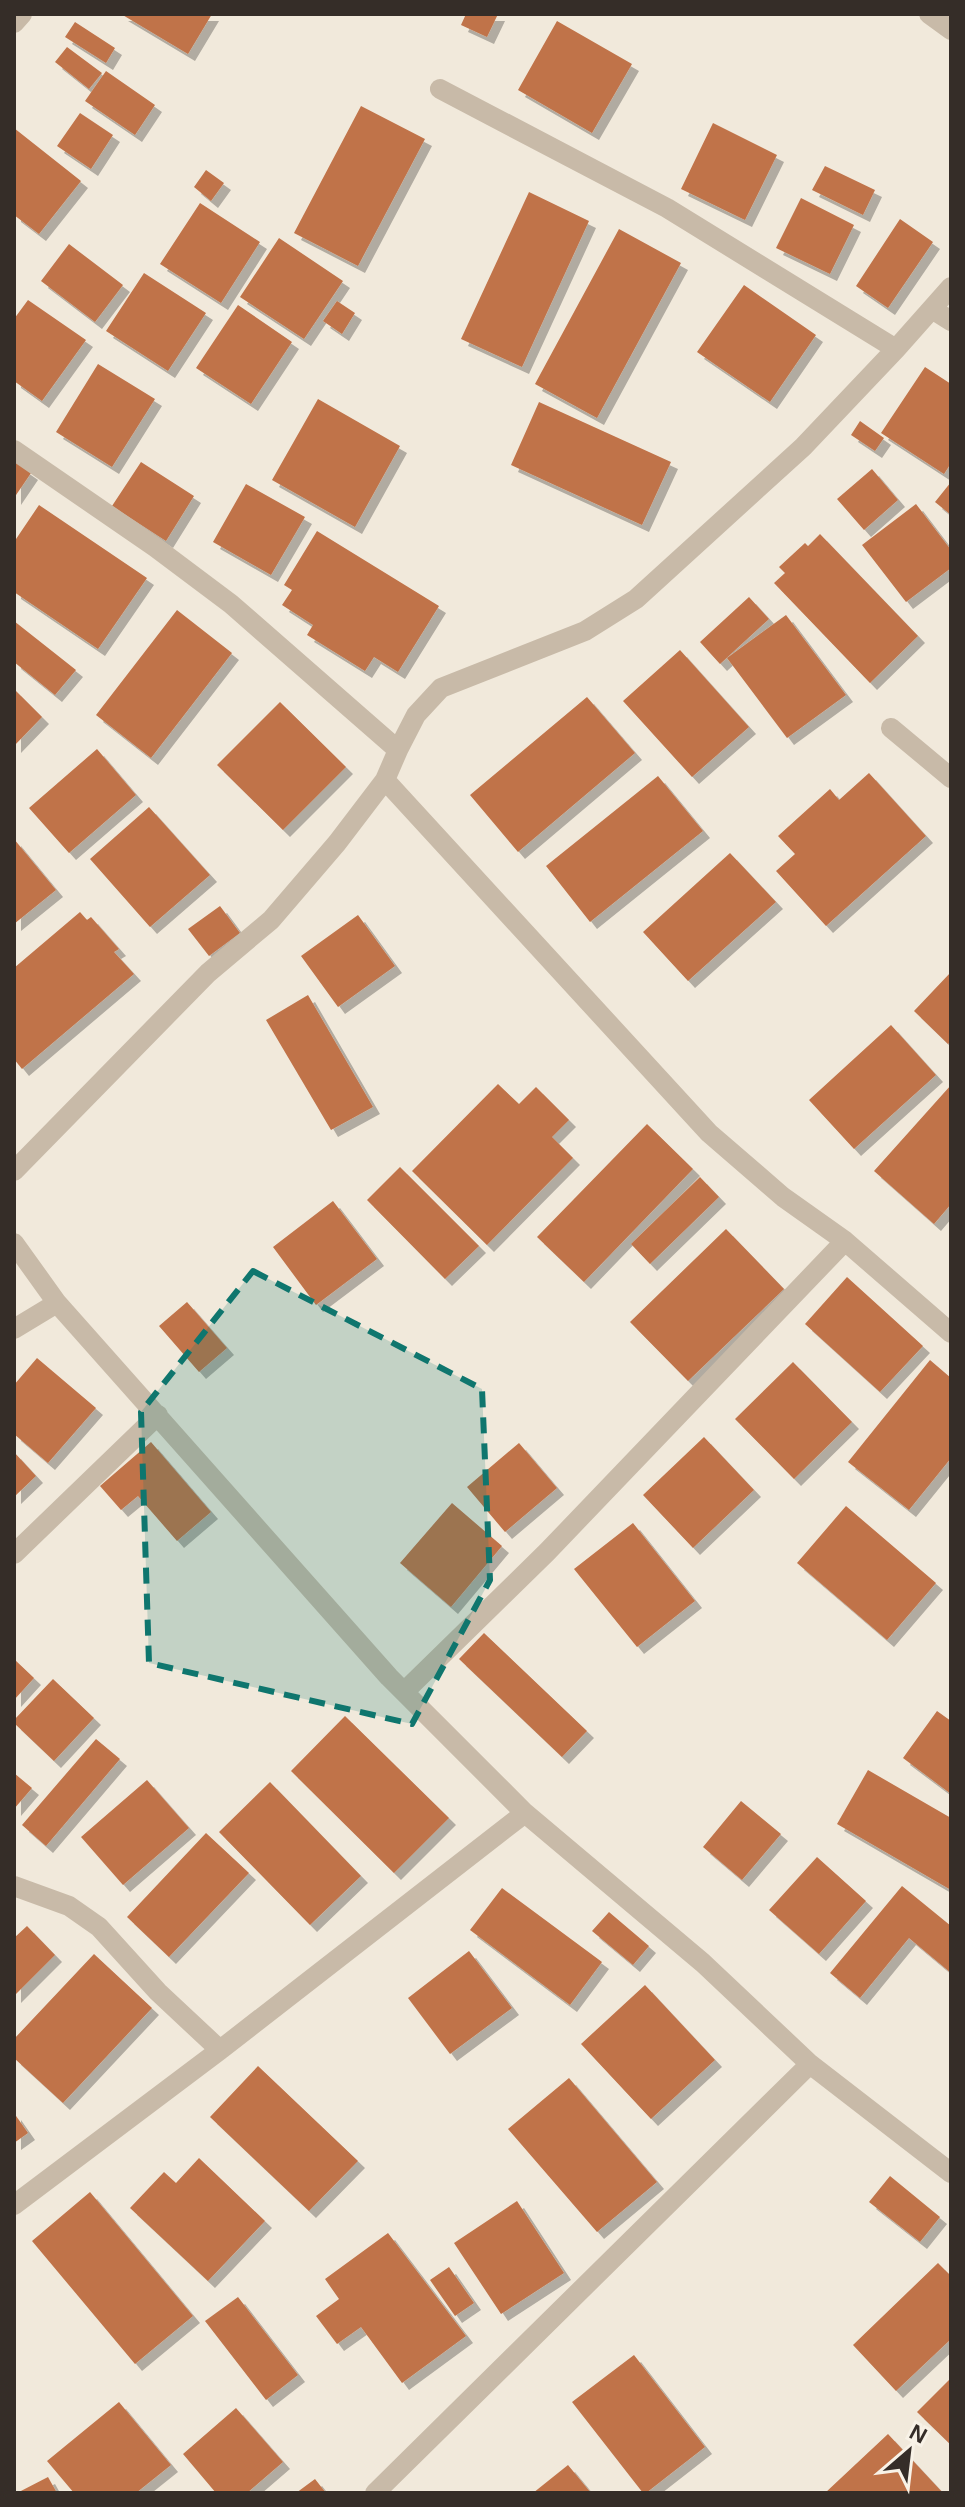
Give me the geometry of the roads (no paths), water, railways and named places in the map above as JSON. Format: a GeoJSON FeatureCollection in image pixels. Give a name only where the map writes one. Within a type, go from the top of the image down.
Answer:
{"type":"FeatureCollection","features":[{"type":"Feature","properties":{"kind":"street"},"geometry":{"type":"LineString","coordinates":[[14,23],[22,14]]}},
{"type":"Feature","properties":{"kind":"street"},"geometry":{"type":"LineString","coordinates":[[929,14],[951,30]]}},
{"type":"Feature","properties":{"kind":"street"},"geometry":{"type":"LineString","coordinates":[[440,89],[667,208],[896,349]]}},
{"type":"Feature","properties":{"kind":"street"},"geometry":{"type":"LineString","coordinates":[[14,1171],[208,973],[271,920],[337,843],[385,780],[416,715],[441,688],[585,631],[636,599],[803,447],[951,287]]}},
{"type":"Feature","properties":{"kind":"street"},"geometry":{"type":"LineString","coordinates":[[932,309],[951,321]]}},
{"type":"Feature","properties":{"kind":"street"},"geometry":{"type":"LineString","coordinates":[[14,450],[155,547],[231,604],[398,750]]}},
{"type":"Feature","properties":{"kind":"street"},"geometry":{"type":"LineString","coordinates":[[891,728],[951,778]]}},
{"type":"Feature","properties":{"kind":"street"},"geometry":{"type":"LineString","coordinates":[[385,780],[709,1133],[783,1197],[845,1241],[951,1333]]}},
{"type":"Feature","properties":{"kind":"street"},"geometry":{"type":"LineString","coordinates":[[404,1692],[547,1552],[845,1241]]}},
{"type":"Feature","properties":{"kind":"street"},"geometry":{"type":"LineString","coordinates":[[14,1243],[57,1303],[404,1692],[525,1813],[703,1963],[810,2064],[951,2173]]}},
{"type":"Feature","properties":{"kind":"street"},"geometry":{"type":"LineString","coordinates":[[14,1329],[57,1303]]}},
{"type":"Feature","properties":{"kind":"street"},"geometry":{"type":"LineString","coordinates":[[14,1554],[158,1415]]}},
{"type":"Feature","properties":{"kind":"street"},"geometry":{"type":"LineString","coordinates":[[14,2205],[220,2050],[525,1813]]}},
{"type":"Feature","properties":{"kind":"street"},"geometry":{"type":"LineString","coordinates":[[14,1886],[69,1906],[99,1927],[158,1992],[220,2050]]}},
{"type":"Feature","properties":{"kind":"street"},"geometry":{"type":"LineString","coordinates":[[375,2493],[810,2064]]}}]}
